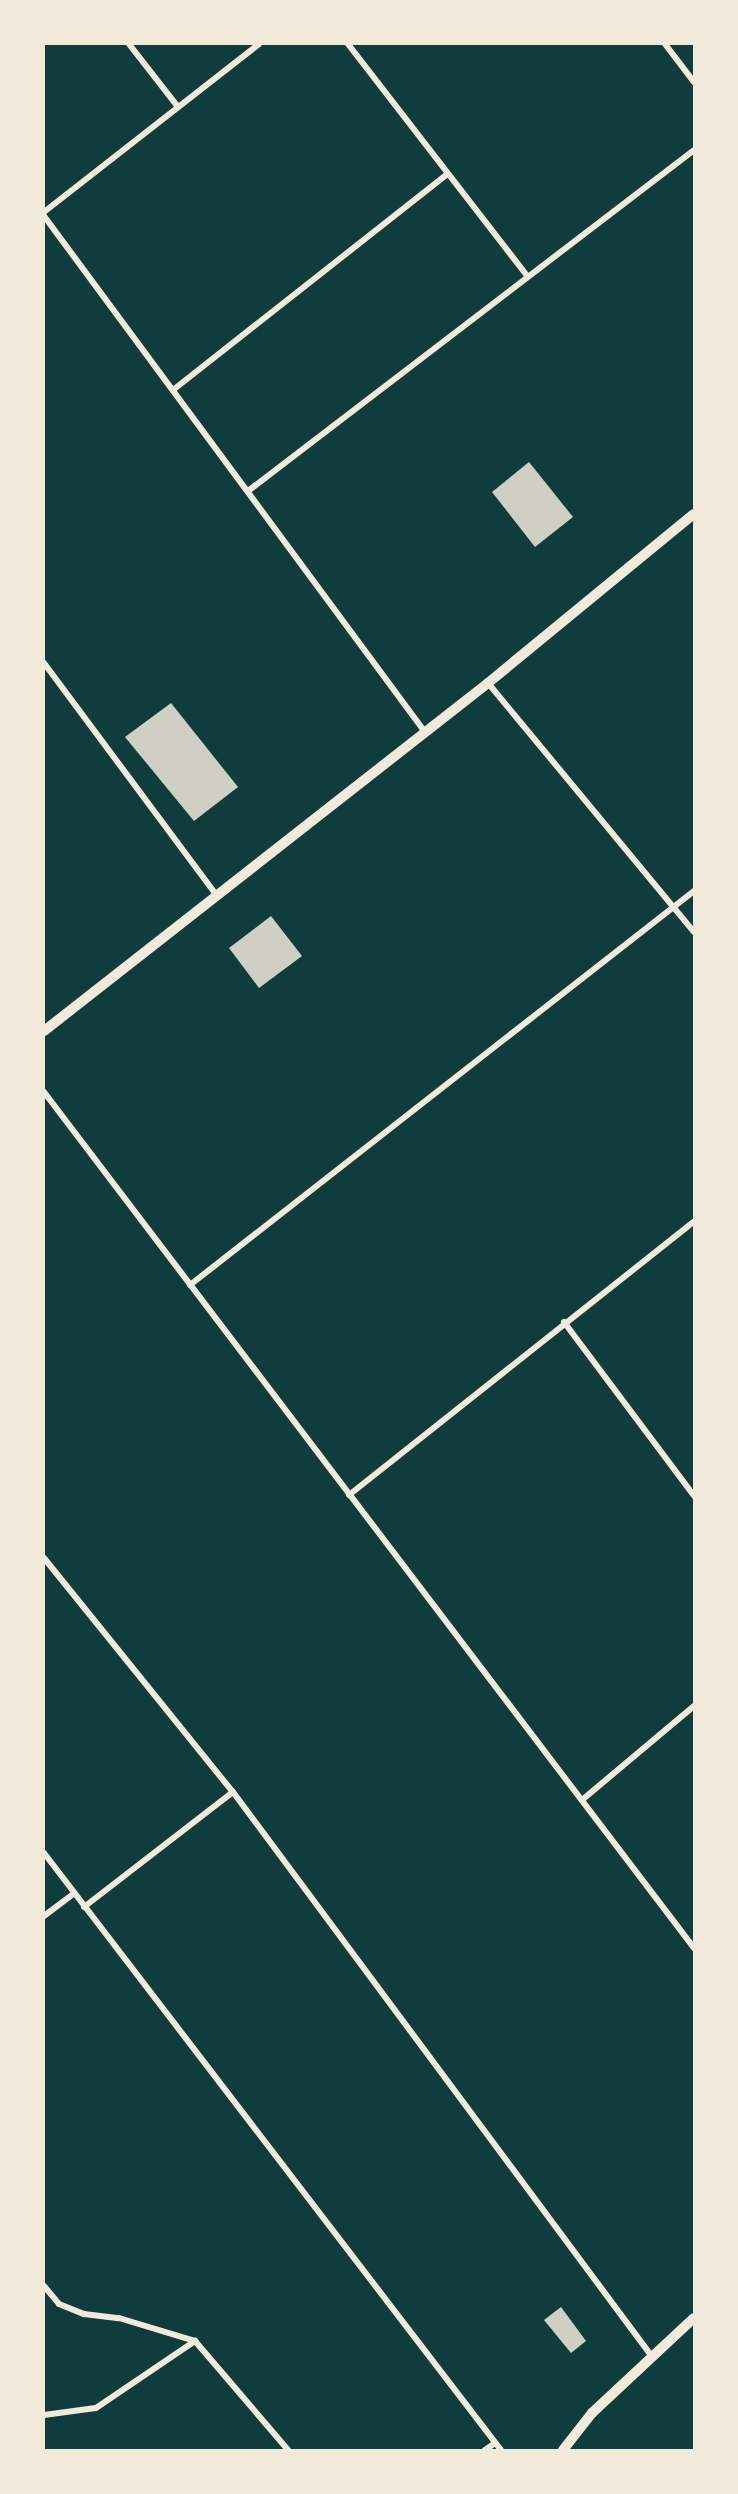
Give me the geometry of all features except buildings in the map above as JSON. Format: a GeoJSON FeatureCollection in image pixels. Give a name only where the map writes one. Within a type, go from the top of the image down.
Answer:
{"type":"FeatureCollection","features":[{"type":"Feature","properties":{"kind":"street"},"geometry":{"type":"LineString","coordinates":[[129,44],[178,107]]}},
{"type":"Feature","properties":{"kind":"street"},"geometry":{"type":"LineString","coordinates":[[259,44],[44,214],[425,732]]}},
{"type":"Feature","properties":{"kind":"street"},"geometry":{"type":"LineString","coordinates":[[348,44],[526,274]]}},
{"type":"Feature","properties":{"kind":"street"},"geometry":{"type":"LineString","coordinates":[[665,44],[694,82]]}},
{"type":"Feature","properties":{"kind":"street"},"geometry":{"type":"LineString","coordinates":[[248,491],[526,274],[694,150]]}},
{"type":"Feature","properties":{"kind":"street"},"geometry":{"type":"LineString","coordinates":[[173,390],[447,174]]}},
{"type":"Feature","properties":{"kind":"street"},"geometry":{"type":"LineString","coordinates":[[44,1031],[488,683],[694,514]]}},
{"type":"Feature","properties":{"kind":"street"},"geometry":{"type":"LineString","coordinates":[[44,663],[217,896]]}},
{"type":"Feature","properties":{"kind":"street"},"geometry":{"type":"LineString","coordinates":[[488,683],[694,932]]}},
{"type":"Feature","properties":{"kind":"street"},"geometry":{"type":"LineString","coordinates":[[190,1285],[694,891]]}},
{"type":"Feature","properties":{"kind":"street"},"geometry":{"type":"LineString","coordinates":[[44,1092],[694,1948]]}},
{"type":"Feature","properties":{"kind":"street"},"geometry":{"type":"LineString","coordinates":[[350,1495],[564,1322],[694,1222]]}},
{"type":"Feature","properties":{"kind":"street"},"geometry":{"type":"LineString","coordinates":[[564,1322],[694,1496]]}},
{"type":"Feature","properties":{"kind":"street"},"geometry":{"type":"LineString","coordinates":[[44,1558],[233,1792],[650,2354]]}},
{"type":"Feature","properties":{"kind":"street"},"geometry":{"type":"LineString","coordinates":[[582,1800],[694,1706]]}},
{"type":"Feature","properties":{"kind":"street"},"geometry":{"type":"LineString","coordinates":[[84,1907],[233,1792]]}},
{"type":"Feature","properties":{"kind":"street"},"geometry":{"type":"LineString","coordinates":[[44,1853],[501,2451]]}},
{"type":"Feature","properties":{"kind":"street"},"geometry":{"type":"LineString","coordinates":[[44,1916],[74,1893]]}},
{"type":"Feature","properties":{"kind":"street"},"geometry":{"type":"LineString","coordinates":[[44,2286],[59,2304],[84,2314],[119,2318],[195,2341],[288,2451]]}},
{"type":"Feature","properties":{"kind":"street"},"geometry":{"type":"LineString","coordinates":[[563,2451],[650,2354],[694,2318]]}},
{"type":"Feature","properties":{"kind":"street"},"geometry":{"type":"LineString","coordinates":[[44,2415],[96,2408],[195,2341]]}},
{"type":"Feature","properties":{"kind":"street"},"geometry":{"type":"LineString","coordinates":[[485,2451],[495,2443]]}}]}
